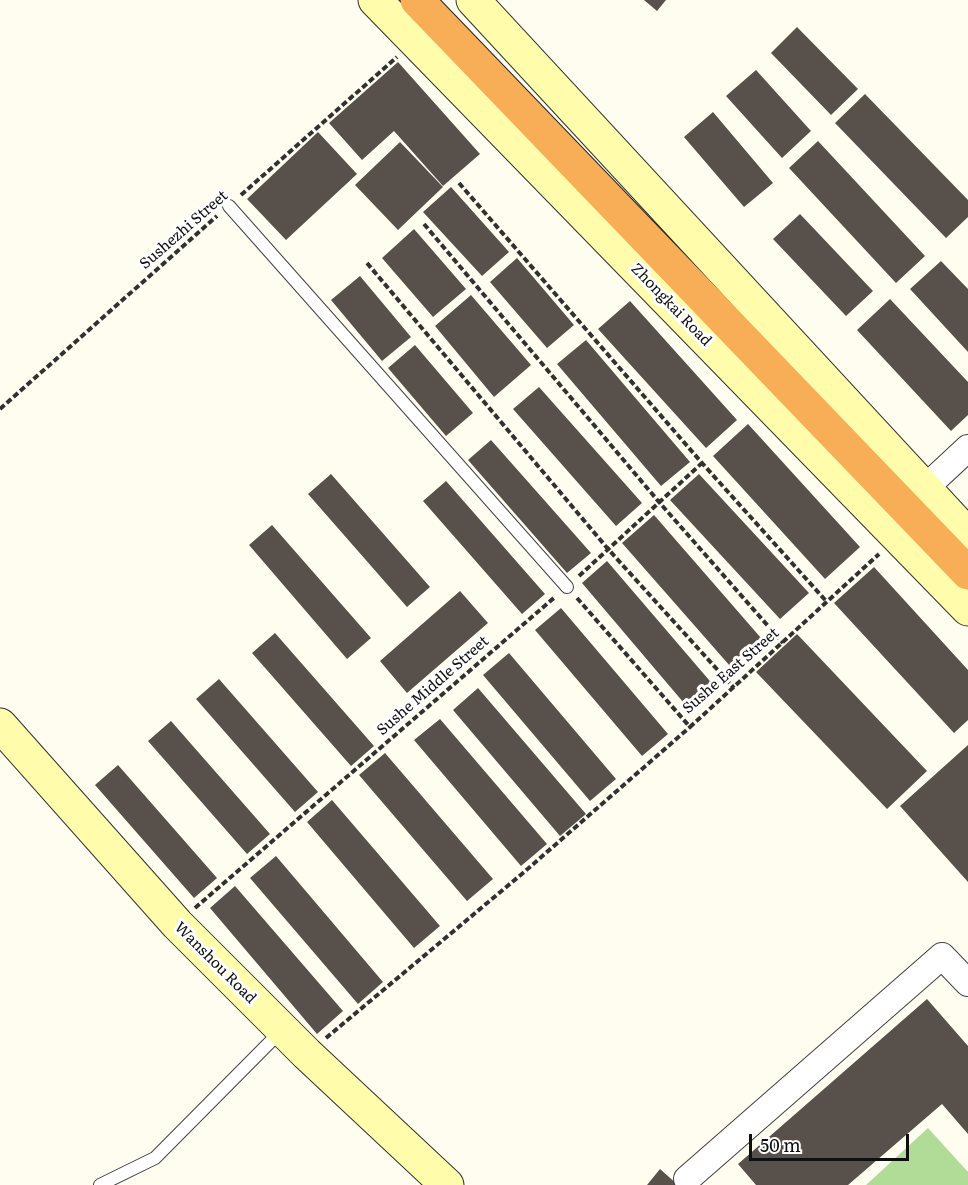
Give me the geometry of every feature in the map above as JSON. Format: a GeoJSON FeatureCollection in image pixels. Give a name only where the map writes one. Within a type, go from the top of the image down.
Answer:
{"type":"FeatureCollection","features":[{"type":"Feature","properties":{"kind":"highway"},"geometry":{"type":"LineString","coordinates":[[417,0],[968,573]]}},
{"type":"Feature","properties":{"kind":"highway"},"geometry":{"type":"LineString","coordinates":[[443,0],[494,57],[602,192]]}},
{"type":"Feature","properties":{"kind":"main road","name":"Zhongkai Road"},"geometry":{"type":"LineString","coordinates":[[375,0],[968,609]]}},
{"type":"Feature","properties":{"kind":"main road"},"geometry":{"type":"LineString","coordinates":[[474,0],[968,535]]}},
{"type":"Feature","properties":{"kind":"main road","name":"Wanshou Road"},"geometry":{"type":"LineString","coordinates":[[0,724],[177,924],[282,1030],[447,1185]]}},
{"type":"Feature","properties":{"kind":"street"},"geometry":{"type":"LineString","coordinates":[[924,489],[968,448]]}},
{"type":"Feature","properties":{"kind":"street"},"geometry":{"type":"LineString","coordinates":[[691,1182],[942,956],[968,983]]}},
{"type":"Feature","properties":{"kind":"lane"},"geometry":{"type":"LineString","coordinates":[[230,206],[567,587]]}},
{"type":"Feature","properties":{"kind":"lane"},"geometry":{"type":"LineString","coordinates":[[100,1185],[155,1158],[282,1030]]}},
{"type":"Feature","properties":{"kind":"path","name":"Sushezhi Street"},"geometry":{"type":"LineString","coordinates":[[0,409],[384,69]]}},
{"type":"Feature","properties":{"kind":"path"},"geometry":{"type":"LineString","coordinates":[[459,183],[826,602]]}},
{"type":"Feature","properties":{"kind":"path"},"geometry":{"type":"LineString","coordinates":[[424,224],[659,502],[783,643]]}},
{"type":"Feature","properties":{"kind":"path"},"geometry":{"type":"LineString","coordinates":[[367,263],[608,549],[734,688]]}},
{"type":"Feature","properties":{"kind":"path","name":"Sushe Middle Street"},"geometry":{"type":"LineString","coordinates":[[177,924],[567,587],[702,463]]}},
{"type":"Feature","properties":{"kind":"path","name":"Sushe East Street"},"geometry":{"type":"LineString","coordinates":[[567,587],[690,726],[898,537]]}},
{"type":"Feature","properties":{"kind":"path"},"geometry":{"type":"LineString","coordinates":[[307,1054],[523,873],[690,726]]}},
{"type":"Feature","properties":{"kind":"green space"},"geometry":{"type":"Polygon","coordinates":[[[928,1128],[968,1172],[968,1185],[866,1185],[928,1128]]]}},
{"type":"Feature","properties":{"kind":"building"},"geometry":{"type":"Polygon","coordinates":[[[644,0],[666,0],[657,11],[644,0]]]}},
{"type":"Feature","properties":{"kind":"building"},"geometry":{"type":"Polygon","coordinates":[[[797,27],[858,89],[831,115],[771,53],[797,27]]]}},
{"type":"Feature","properties":{"kind":"building"},"geometry":{"type":"Polygon","coordinates":[[[398,62],[480,154],[443,186],[394,131],[362,160],[329,123],[398,62]]]}},
{"type":"Feature","properties":{"kind":"building"},"geometry":{"type":"Polygon","coordinates":[[[756,70],[811,131],[782,158],[726,96],[756,70]]]}},
{"type":"Feature","properties":{"kind":"building"},"geometry":{"type":"Polygon","coordinates":[[[865,94],[968,200],[968,217],[946,238],[835,123],[865,94]]]}},
{"type":"Feature","properties":{"kind":"building"},"geometry":{"type":"Polygon","coordinates":[[[713,112],[773,183],[744,207],[684,137],[713,112]]]}},
{"type":"Feature","properties":{"kind":"building"},"geometry":{"type":"Polygon","coordinates":[[[318,132],[357,174],[286,240],[247,199],[318,132]]]}},
{"type":"Feature","properties":{"kind":"building"},"geometry":{"type":"Polygon","coordinates":[[[818,141],[925,256],[896,283],[789,168],[818,141]]]}},
{"type":"Feature","properties":{"kind":"building"},"geometry":{"type":"Polygon","coordinates":[[[400,142],[443,187],[398,230],[355,185],[400,142]]]}},
{"type":"Feature","properties":{"kind":"building"},"geometry":{"type":"Polygon","coordinates":[[[451,187],[509,252],[482,276],[423,212],[451,187]]]}},
{"type":"Feature","properties":{"kind":"building"},"geometry":{"type":"Polygon","coordinates":[[[800,214],[873,291],[846,316],[773,239],[800,214]]]}},
{"type":"Feature","properties":{"kind":"building"},"geometry":{"type":"Polygon","coordinates":[[[414,229],[466,289],[433,317],[382,258],[414,229]]]}},
{"type":"Feature","properties":{"kind":"building"},"geometry":{"type":"Polygon","coordinates":[[[517,258],[574,325],[547,348],[490,282],[517,258]]]}},
{"type":"Feature","properties":{"kind":"building"},"geometry":{"type":"Polygon","coordinates":[[[941,261],[968,289],[968,352],[910,289],[941,261]]]}},
{"type":"Feature","properties":{"kind":"building"},"geometry":{"type":"Polygon","coordinates":[[[360,276],[411,337],[382,361],[331,300],[360,276]]]}},
{"type":"Feature","properties":{"kind":"building"},"geometry":{"type":"Polygon","coordinates":[[[471,295],[531,365],[494,397],[435,326],[471,295]]]}},
{"type":"Feature","properties":{"kind":"building"},"geometry":{"type":"Polygon","coordinates":[[[890,299],[968,382],[968,415],[951,431],[857,330],[890,299]]]}},
{"type":"Feature","properties":{"kind":"building"},"geometry":{"type":"Polygon","coordinates":[[[630,301],[737,420],[706,448],[598,329],[630,301]]]}},
{"type":"Feature","properties":{"kind":"building"},"geometry":{"type":"Polygon","coordinates":[[[586,340],[690,462],[661,486],[557,364],[586,340]]]}},
{"type":"Feature","properties":{"kind":"building"},"geometry":{"type":"Polygon","coordinates":[[[415,345],[473,413],[446,436],[388,368],[415,345]]]}},
{"type":"Feature","properties":{"kind":"building"},"geometry":{"type":"Polygon","coordinates":[[[539,387],[642,503],[616,526],[513,409],[539,387]]]}},
{"type":"Feature","properties":{"kind":"building"},"geometry":{"type":"Polygon","coordinates":[[[748,424],[860,547],[825,579],[713,456],[748,424]]]}},
{"type":"Feature","properties":{"kind":"building"},"geometry":{"type":"Polygon","coordinates":[[[491,440],[591,553],[567,573],[468,460],[491,440]]]}},
{"type":"Feature","properties":{"kind":"building"},"geometry":{"type":"Polygon","coordinates":[[[331,474],[430,587],[407,607],[308,494],[331,474]]]}},
{"type":"Feature","properties":{"kind":"building"},"geometry":{"type":"Polygon","coordinates":[[[699,474],[809,593],[780,619],[670,500],[699,474]]]}},
{"type":"Feature","properties":{"kind":"building"},"geometry":{"type":"Polygon","coordinates":[[[446,481],[545,594],[522,614],[423,501],[446,481]]]}},
{"type":"Feature","properties":{"kind":"building"},"geometry":{"type":"Polygon","coordinates":[[[654,515],[761,638],[730,666],[622,543],[654,515]]]}},
{"type":"Feature","properties":{"kind":"building"},"geometry":{"type":"Polygon","coordinates":[[[272,525],[371,638],[347,659],[249,545],[272,525]]]}},
{"type":"Feature","properties":{"kind":"building"},"geometry":{"type":"Polygon","coordinates":[[[607,561],[715,687],[689,709],[582,583],[607,561]]]}},
{"type":"Feature","properties":{"kind":"building"},"geometry":{"type":"Polygon","coordinates":[[[874,567],[968,670],[968,720],[954,733],[834,603],[874,567]]]}},
{"type":"Feature","properties":{"kind":"building"},"geometry":{"type":"Polygon","coordinates":[[[460,591],[488,623],[407,693],[380,661],[460,591]]]}},
{"type":"Feature","properties":{"kind":"building"},"geometry":{"type":"Polygon","coordinates":[[[561,608],[668,734],[642,756],[535,630],[561,608]]]}},
{"type":"Feature","properties":{"kind":"building"},"geometry":{"type":"Polygon","coordinates":[[[275,633],[374,746],[351,766],[252,653],[275,633]]]}},
{"type":"Feature","properties":{"kind":"building"},"geometry":{"type":"Polygon","coordinates":[[[797,634],[927,771],[887,809],[756,672],[797,634]]]}},
{"type":"Feature","properties":{"kind":"building"},"geometry":{"type":"Polygon","coordinates":[[[509,653],[616,779],[590,801],[483,675],[509,653]]]}},
{"type":"Feature","properties":{"kind":"building"},"geometry":{"type":"Polygon","coordinates":[[[219,679],[318,792],[295,812],[196,699],[219,679]]]}},
{"type":"Feature","properties":{"kind":"building"},"geometry":{"type":"Polygon","coordinates":[[[478,688],[586,814],[560,836],[453,710],[478,688]]]}},
{"type":"Feature","properties":{"kind":"building"},"geometry":{"type":"Polygon","coordinates":[[[440,719],[547,844],[521,866],[414,740],[440,719]]]}},
{"type":"Feature","properties":{"kind":"building"},"geometry":{"type":"Polygon","coordinates":[[[171,721],[270,834],[247,854],[148,741],[171,721]]]}},
{"type":"Feature","properties":{"kind":"building"},"geometry":{"type":"Polygon","coordinates":[[[968,745],[968,882],[900,806],[968,745]]]}},
{"type":"Feature","properties":{"kind":"building"},"geometry":{"type":"Polygon","coordinates":[[[385,753],[493,879],[467,901],[359,775],[385,753]]]}},
{"type":"Feature","properties":{"kind":"building"},"geometry":{"type":"Polygon","coordinates":[[[118,765],[217,878],[194,898],[95,785],[118,765]]]}},
{"type":"Feature","properties":{"kind":"building"},"geometry":{"type":"Polygon","coordinates":[[[332,800],[440,926],[414,948],[307,822],[332,800]]]}},
{"type":"Feature","properties":{"kind":"building"},"geometry":{"type":"Polygon","coordinates":[[[276,856],[383,982],[358,1004],[250,878],[276,856]]]}},
{"type":"Feature","properties":{"kind":"building"},"geometry":{"type":"Polygon","coordinates":[[[235,886],[343,1011],[317,1034],[210,908],[235,886]]]}},
{"type":"Feature","properties":{"kind":"building"},"geometry":{"type":"Polygon","coordinates":[[[927,999],[968,1046],[968,1134],[942,1104],[848,1185],[756,1185],[738,1164],[927,999]]]}},
{"type":"Feature","properties":{"kind":"building"},"geometry":{"type":"Polygon","coordinates":[[[660,1169],[678,1185],[647,1185],[660,1169]]]}}]}
